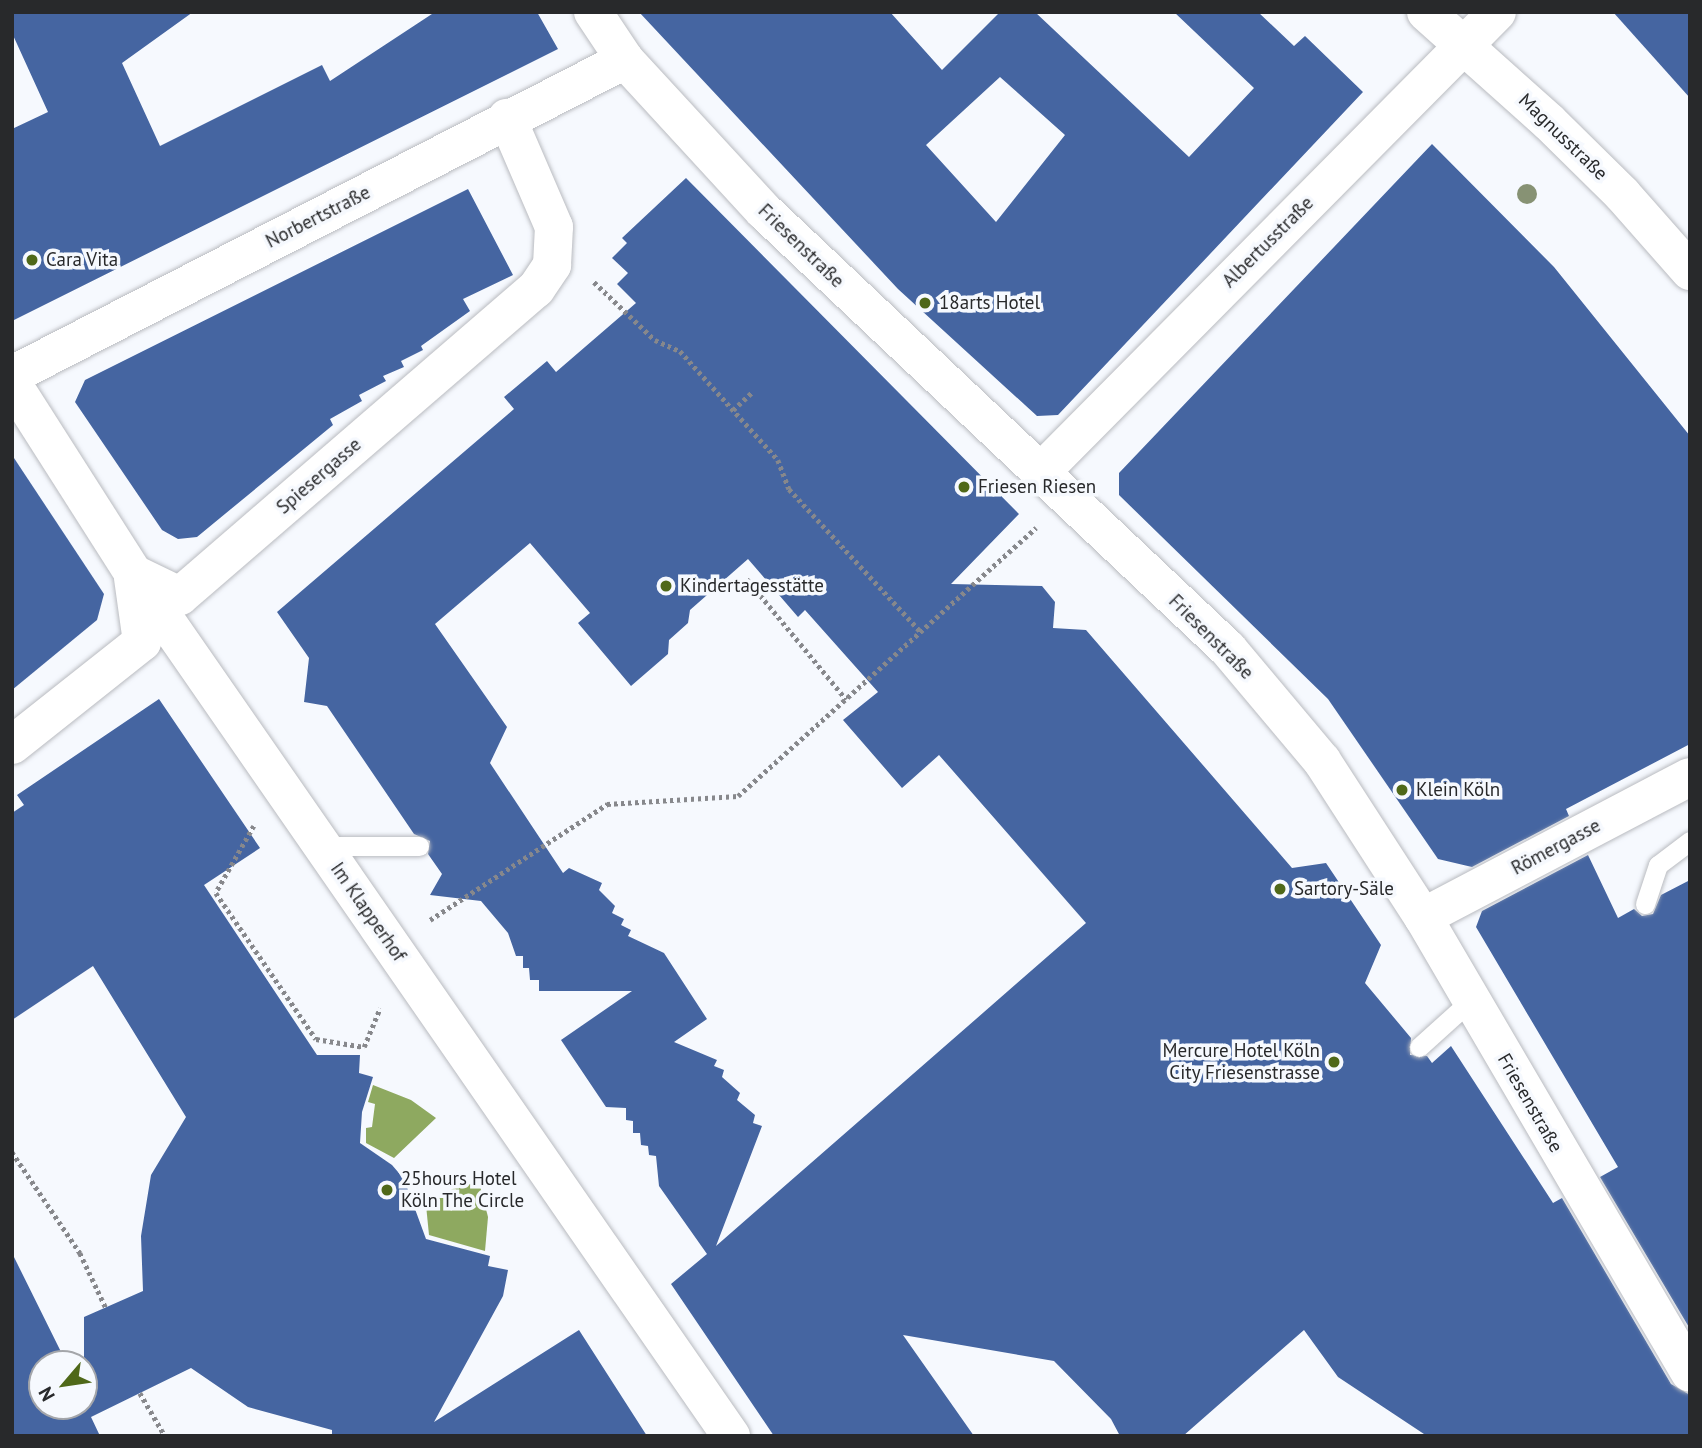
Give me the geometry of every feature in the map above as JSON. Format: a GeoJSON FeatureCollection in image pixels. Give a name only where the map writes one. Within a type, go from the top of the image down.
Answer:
{"type":"FeatureCollection","features":[{"type":"Feature","properties":{"kind":"street","name":"Friesenstraße"},"geometry":{"type":"LineString","coordinates":[[593,12],[625,60],[764,211],[1228,649],[1322,761],[1423,918],[1690,1373]]}},
{"type":"Feature","properties":{"kind":"street","name":"Magnusstraße"},"geometry":{"type":"LineString","coordinates":[[1426,12],[1464,44],[1622,194],[1690,271]]}},
{"type":"Feature","properties":{"kind":"street","name":"Albertusstraße"},"geometry":{"type":"LineString","coordinates":[[1040,473],[1497,12]]}},
{"type":"Feature","properties":{"kind":"street","name":"Norbertstraße"},"geometry":{"type":"LineString","coordinates":[[12,375],[507,118],[625,60]]}},
{"type":"Feature","properties":{"kind":"street","name":"Spiesergasse"},"geometry":{"type":"LineString","coordinates":[[133,573],[180,596],[536,289],[552,265],[554,227],[507,118]]}},
{"type":"Feature","properties":{"kind":"street","name":"Im Klapperhof"},"geometry":{"type":"LineString","coordinates":[[12,383],[133,573],[321,846],[409,943],[731,1436]]}},
{"type":"Feature","properties":{"kind":"street"},"geometry":{"type":"LineString","coordinates":[[12,745],[142,642],[133,573]]}},
{"type":"Feature","properties":{"kind":"street","name":"Römergasse"},"geometry":{"type":"LineString","coordinates":[[1423,918],[1690,777]]}},
{"type":"Feature","properties":{"kind":"lane"},"geometry":{"type":"LineString","coordinates":[[1645,904],[1658,865],[1690,841]]}},
{"type":"Feature","properties":{"kind":"lane"},"geometry":{"type":"LineString","coordinates":[[321,846],[419,846]]}},
{"type":"Feature","properties":{"kind":"lane"},"geometry":{"type":"LineString","coordinates":[[1419,1047],[1471,1000]]}},
{"type":"Feature","properties":{"kind":"path"},"geometry":{"type":"LineString","coordinates":[[554,244],[655,340],[680,351],[778,460],[789,489],[920,631]]}},
{"type":"Feature","properties":{"kind":"path"},"geometry":{"type":"LineString","coordinates":[[733,410],[751,393]]}},
{"type":"Feature","properties":{"kind":"path"},"geometry":{"type":"LineString","coordinates":[[278,782],[216,893],[316,1039],[364,1047],[409,943],[607,804],[738,796],[1069,500]]}},
{"type":"Feature","properties":{"kind":"path"},"geometry":{"type":"LineString","coordinates":[[747,579],[846,699]]}},
{"type":"Feature","properties":{"kind":"path"},"geometry":{"type":"LineString","coordinates":[[12,1152],[80,1253],[106,1308]]}},
{"type":"Feature","properties":{"kind":"path"},"geometry":{"type":"LineString","coordinates":[[140,1393],[165,1436]]}},
{"type":"Feature","properties":{"kind":"shaded area"},"geometry":{"type":"Polygon","coordinates":[[[373,1085],[411,1100],[436,1118],[394,1158],[366,1143],[366,1128],[372,1127],[375,1104],[368,1102],[373,1085]]]}},
{"type":"Feature","properties":{"kind":"shaded area"},"geometry":{"type":"Polygon","coordinates":[[[479,1182],[488,1217],[485,1251],[429,1235],[426,1205],[454,1188],[479,1182]]]}},
{"type":"Feature","properties":{"kind":"building"},"geometry":{"type":"Polygon","coordinates":[[[12,12],[193,12],[122,63],[160,146],[322,65],[330,81],[435,12],[537,12],[558,49],[12,321],[12,129],[48,112],[12,33],[12,12]]]}},
{"type":"Feature","properties":{"kind":"building"},"geometry":{"type":"Polygon","coordinates":[[[639,12],[890,12],[942,70],[1000,12],[1035,12],[1189,157],[1254,88],[1174,12],[1258,12],[1294,46],[1305,36],[1363,92],[1058,415],[1037,416],[898,289],[639,12]],[[1000,77],[926,145],[996,222],[1065,135],[1000,77]]]}},
{"type":"Feature","properties":{"kind":"building"},"geometry":{"type":"Polygon","coordinates":[[[1613,12],[1690,12],[1690,98],[1613,12]]]}},
{"type":"Feature","properties":{"kind":"building"},"geometry":{"type":"Polygon","coordinates":[[[1432,144],[1554,267],[1690,436],[1690,744],[1566,809],[1569,816],[1472,867],[1438,859],[1328,699],[1119,495],[1119,473],[1432,144]]]}},
{"type":"Feature","properties":{"kind":"building"},"geometry":{"type":"Polygon","coordinates":[[[686,178],[1019,514],[951,584],[1042,586],[1055,602],[1053,628],[1086,630],[1292,868],[1326,863],[1381,945],[1365,983],[1411,1038],[1410,1055],[1427,1056],[1432,1063],[1451,1046],[1553,1203],[1562,1198],[1671,1384],[1690,1395],[1690,1436],[1427,1436],[1338,1377],[1304,1330],[1183,1436],[1120,1436],[1111,1419],[1054,1361],[903,1335],[974,1436],[774,1436],[671,1284],[707,1254],[659,1186],[656,1156],[649,1155],[648,1146],[641,1145],[640,1133],[633,1133],[633,1121],[626,1120],[626,1108],[606,1107],[561,1040],[632,991],[539,991],[539,980],[530,980],[529,968],[523,968],[523,956],[516,956],[508,933],[481,901],[430,895],[442,874],[428,854],[430,841],[414,834],[327,706],[304,702],[309,658],[277,612],[514,409],[504,397],[547,361],[556,372],[636,303],[617,284],[628,273],[612,258],[627,243],[622,238],[686,178]],[[530,543],[435,624],[507,727],[490,763],[563,873],[569,868],[602,883],[599,890],[615,906],[612,913],[624,919],[621,925],[631,930],[628,936],[664,953],[707,1019],[674,1042],[717,1060],[714,1066],[724,1070],[722,1077],[740,1093],[737,1100],[755,1115],[753,1123],[762,1126],[716,1246],[1086,923],[939,755],[902,788],[843,720],[878,692],[805,610],[798,617],[748,559],[690,610],[688,623],[669,640],[668,654],[631,686],[578,623],[590,613],[530,543]]]}},
{"type":"Feature","properties":{"kind":"building"},"geometry":{"type":"Polygon","coordinates":[[[468,189],[513,275],[463,299],[470,311],[421,346],[423,350],[401,361],[404,367],[383,376],[386,381],[359,395],[362,401],[330,419],[333,425],[197,537],[178,539],[162,530],[75,402],[85,380],[468,189]]]}},
{"type":"Feature","properties":{"kind":"building"},"geometry":{"type":"Polygon","coordinates":[[[12,455],[104,594],[97,620],[12,690],[12,455]]]}},
{"type":"Feature","properties":{"kind":"building"},"geometry":{"type":"Polygon","coordinates":[[[159,699],[260,848],[204,885],[317,1055],[360,1055],[359,1073],[373,1077],[362,1112],[360,1143],[392,1165],[404,1179],[426,1239],[490,1256],[488,1266],[508,1270],[503,1296],[434,1422],[579,1330],[647,1436],[332,1436],[332,1430],[248,1407],[191,1368],[98,1414],[98,1350],[84,1350],[84,1317],[143,1291],[141,1236],[151,1175],[186,1117],[93,966],[12,1020],[12,813],[24,805],[17,795],[159,699]]]}},
{"type":"Feature","properties":{"kind":"building"},"geometry":{"type":"Polygon","coordinates":[[[1588,855],[1618,918],[1634,909],[1642,916],[1653,914],[1661,895],[1690,880],[1690,1329],[1600,1177],[1618,1167],[1476,927],[1482,911],[1588,855]]]}},
{"type":"Feature","properties":{"kind":"building"},"geometry":{"type":"Polygon","coordinates":[[[12,1253],[60,1350],[28,1350],[28,1420],[92,1420],[100,1436],[12,1436],[12,1253]]]}},
{"type":"Feature","properties":{"kind":"place","name":"Cara Vita"},"geometry":{"type":"Point","coordinates":[32,260]}},
{"type":"Feature","properties":{"kind":"place","name":"18arts Hotel"},"geometry":{"type":"Point","coordinates":[925,303]}},
{"type":"Feature","properties":{"kind":"place","name":"Friesen Riesen"},"geometry":{"type":"Point","coordinates":[964,487]}},
{"type":"Feature","properties":{"kind":"place","name":"Kindertagesstätte"},"geometry":{"type":"Point","coordinates":[666,586]}},
{"type":"Feature","properties":{"kind":"place","name":"Klein Köln"},"geometry":{"type":"Point","coordinates":[1402,790]}},
{"type":"Feature","properties":{"kind":"place","name":"Sartory-Säle"},"geometry":{"type":"Point","coordinates":[1280,889]}},
{"type":"Feature","properties":{"kind":"place","name":"Mercure Hotel Köln City Friesenstrasse"},"geometry":{"type":"Point","coordinates":[1334,1062]}},
{"type":"Feature","properties":{"kind":"place","name":"25hours Hotel Köln The Circle"},"geometry":{"type":"Point","coordinates":[387,1190]}}]}
